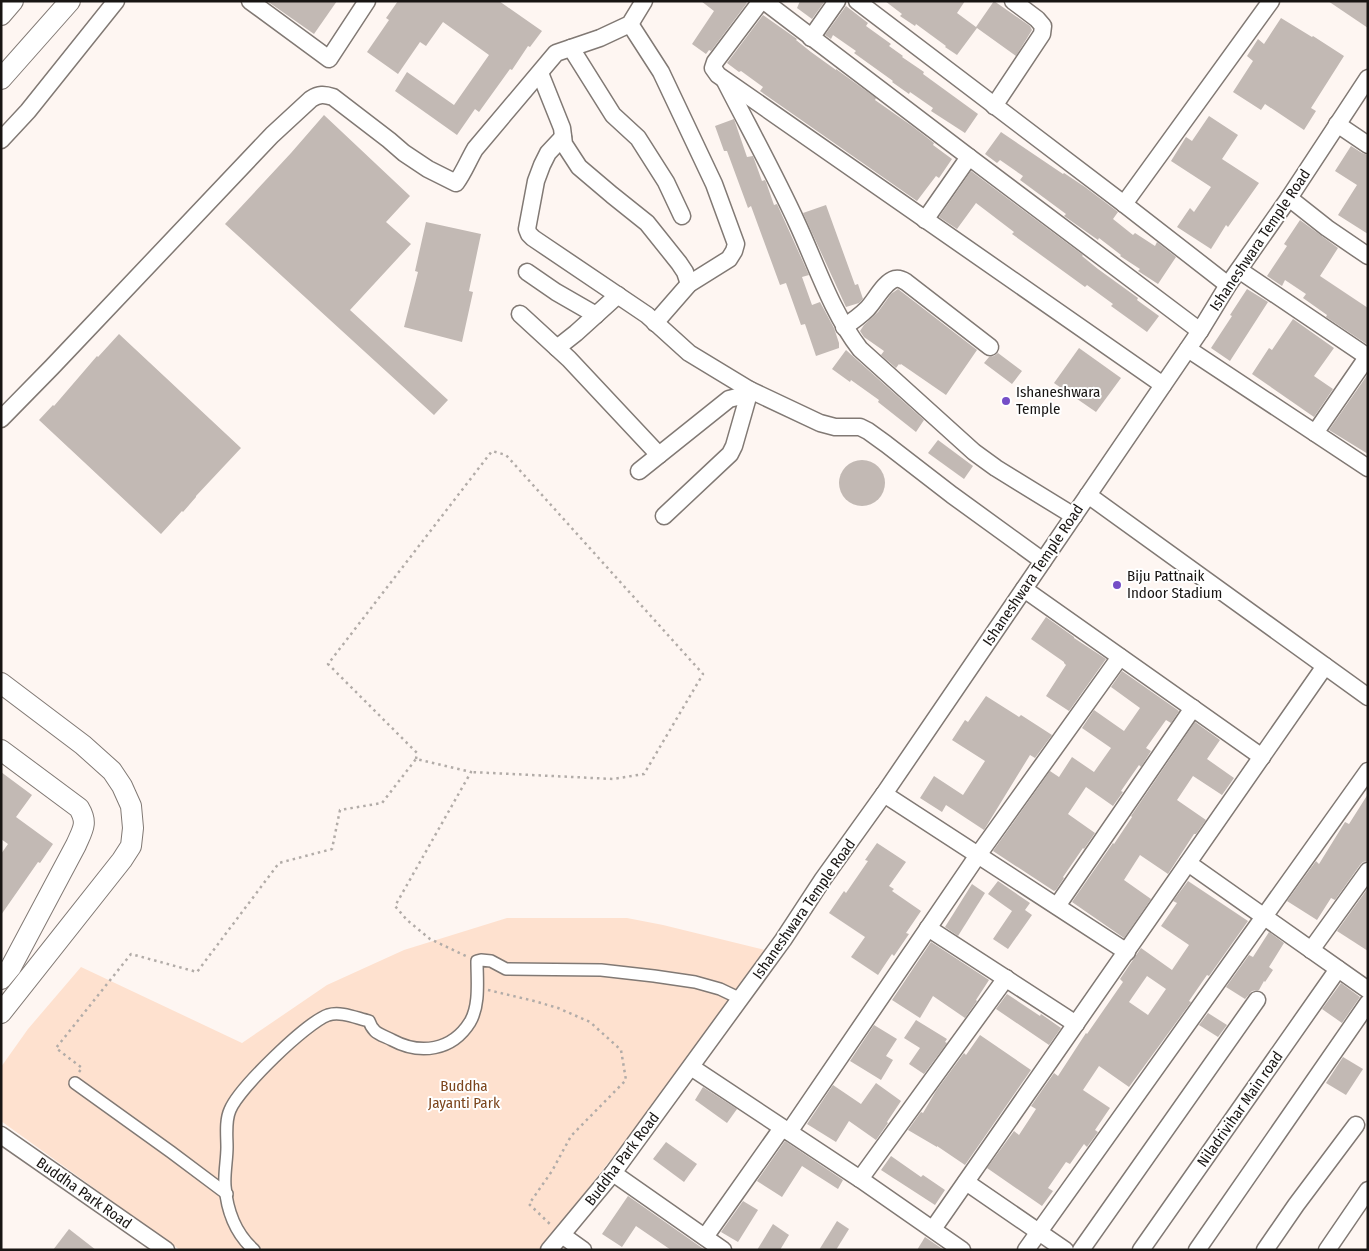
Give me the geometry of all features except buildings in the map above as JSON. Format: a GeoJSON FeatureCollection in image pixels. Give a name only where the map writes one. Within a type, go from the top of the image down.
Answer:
{"type":"FeatureCollection","features":[{"type":"Feature","properties":{"kind":"street"},"geometry":{"type":"LineString","coordinates":[[1,15],[12,1]]}},
{"type":"Feature","properties":{"kind":"street"},"geometry":{"type":"LineString","coordinates":[[1,79],[70,1]]}},
{"type":"Feature","properties":{"kind":"street"},"geometry":{"type":"LineString","coordinates":[[1,140],[28,111],[116,1]]}},
{"type":"Feature","properties":{"kind":"street"},"geometry":{"type":"LineString","coordinates":[[250,1],[330,59],[367,1]]}},
{"type":"Feature","properties":{"kind":"street"},"geometry":{"type":"LineString","coordinates":[[1,419],[272,134],[310,99],[324,94],[333,97],[428,170],[456,183],[475,149],[556,53],[600,38],[630,24],[644,1]]}},
{"type":"Feature","properties":{"kind":"street"},"geometry":{"type":"LineString","coordinates":[[1163,385],[724,79],[713,68],[715,62],[763,1],[1200,331]]}},
{"type":"Feature","properties":{"kind":"street"},"geometry":{"type":"LineString","coordinates":[[812,38],[837,1]]}},
{"type":"Feature","properties":{"kind":"street"},"geometry":{"type":"LineString","coordinates":[[857,1],[1228,285]]}},
{"type":"Feature","properties":{"kind":"street"},"geometry":{"type":"LineString","coordinates":[[994,106],[1042,34],[1043,26],[1014,1]]}},
{"type":"Feature","properties":{"kind":"street"},"geometry":{"type":"LineString","coordinates":[[1124,204],[1265,4]]}},
{"type":"Feature","properties":{"kind":"street"},"geometry":{"type":"LineString","coordinates":[[630,24],[661,72],[714,184],[736,244],[729,259],[689,284],[656,323]]}},
{"type":"Feature","properties":{"kind":"street"},"geometry":{"type":"LineString","coordinates":[[571,48],[613,115],[638,138],[666,182],[682,216]]}},
{"type":"Feature","properties":{"kind":"street"},"geometry":{"type":"LineString","coordinates":[[540,73],[562,128],[564,144],[579,167],[647,223],[680,263],[689,284]]}},
{"type":"Feature","properties":{"kind":"street","name":"Ishaneshwara Temple Road"},"geometry":{"type":"LineString","coordinates":[[691,1067],[783,940],[823,879],[884,794],[1188,349],[1228,285],[1289,198],[1368,78]]}},
{"type":"Feature","properties":{"kind":"street"},"geometry":{"type":"LineString","coordinates":[[724,79],[797,223],[844,326],[860,349],[974,452],[996,468],[1074,516]]}},
{"type":"Feature","properties":{"kind":"street"},"geometry":{"type":"LineString","coordinates":[[1337,124],[1368,145]]}},
{"type":"Feature","properties":{"kind":"street"},"geometry":{"type":"LineString","coordinates":[[563,137],[548,153],[536,181],[527,229],[533,238],[647,315],[690,353],[748,394],[820,423],[835,427],[860,427],[868,431],[1043,561]]}},
{"type":"Feature","properties":{"kind":"street"},"geometry":{"type":"LineString","coordinates":[[925,220],[969,157]]}},
{"type":"Feature","properties":{"kind":"street"},"geometry":{"type":"LineString","coordinates":[[1289,198],[1326,228],[1368,256]]}},
{"type":"Feature","properties":{"kind":"street"},"geometry":{"type":"LineString","coordinates":[[1239,270],[1368,356],[1315,434]]}},
{"type":"Feature","properties":{"kind":"street"},"geometry":{"type":"LineString","coordinates":[[528,272],[556,292],[596,315]]}},
{"type":"Feature","properties":{"kind":"street"},"geometry":{"type":"LineString","coordinates":[[844,326],[863,313],[885,286],[894,279],[900,279],[990,348]]}},
{"type":"Feature","properties":{"kind":"street"},"geometry":{"type":"LineString","coordinates":[[557,348],[618,295]]}},
{"type":"Feature","properties":{"kind":"street"},"geometry":{"type":"LineString","coordinates":[[520,314],[557,348],[660,455]]}},
{"type":"Feature","properties":{"kind":"street"},"geometry":{"type":"LineString","coordinates":[[1188,349],[1368,468]]}},
{"type":"Feature","properties":{"kind":"street"},"geometry":{"type":"LineString","coordinates":[[639,472],[729,399],[748,394]]}},
{"type":"Feature","properties":{"kind":"street"},"geometry":{"type":"LineString","coordinates":[[664,516],[730,454],[734,446],[748,394]]}},
{"type":"Feature","properties":{"kind":"street"},"geometry":{"type":"LineString","coordinates":[[1088,494],[1368,697]]}},
{"type":"Feature","properties":{"kind":"street"},"geometry":{"type":"LineString","coordinates":[[1024,589],[1262,757]]}},
{"type":"Feature","properties":{"kind":"street"},"geometry":{"type":"LineString","coordinates":[[706,1237],[786,1130],[978,855],[1120,657]]}},
{"type":"Feature","properties":{"kind":"street"},"geometry":{"type":"LineString","coordinates":[[933,1229],[1325,666]]}},
{"type":"Feature","properties":{"kind":"street"},"geometry":{"type":"LineString","coordinates":[[1,683],[83,745],[112,771],[122,786],[131,806],[133,828],[132,846],[122,860],[1,1012]]}},
{"type":"Feature","properties":{"kind":"street"},"geometry":{"type":"LineString","coordinates":[[1057,906],[1192,708]]}},
{"type":"Feature","properties":{"kind":"street"},"geometry":{"type":"LineString","coordinates":[[1,750],[79,808],[84,817],[83,828],[76,845],[10,967],[2,975]]}},
{"type":"Feature","properties":{"kind":"street"},"geometry":{"type":"LineString","coordinates":[[1026,1250],[1368,771]]}},
{"type":"Feature","properties":{"kind":"street"},"geometry":{"type":"LineString","coordinates":[[884,794],[1127,952]]}},
{"type":"Feature","properties":{"kind":"street"},"geometry":{"type":"LineString","coordinates":[[1188,863],[1368,990]]}},
{"type":"Feature","properties":{"kind":"street"},"geometry":{"type":"LineString","coordinates":[[1311,950],[1368,871]]}},
{"type":"Feature","properties":{"kind":"street"},"geometry":{"type":"LineString","coordinates":[[928,928],[1076,1024]]}},
{"type":"Feature","properties":{"kind":"street"},"geometry":{"type":"LineString","coordinates":[[254,1250],[235,1228],[225,1185],[229,1110],[262,1068],[316,1021],[328,1015],[340,1014],[369,1021],[375,1031],[400,1045],[429,1049],[444,1045],[459,1035],[470,1022],[475,1008],[476,961],[481,960],[491,961],[506,969],[601,970],[654,976],[712,986],[741,998]]}},
{"type":"Feature","properties":{"kind":"street","name":"Niladrivihar Main road"},"geometry":{"type":"LineString","coordinates":[[1141,1250],[1338,969]]}},
{"type":"Feature","properties":{"kind":"street"},"geometry":{"type":"LineString","coordinates":[[860,1179],[1006,978]]}},
{"type":"Feature","properties":{"kind":"street"},"geometry":{"type":"LineString","coordinates":[[1081,1250],[1257,1000]]}},
{"type":"Feature","properties":{"kind":"street"},"geometry":{"type":"LineString","coordinates":[[1197,1250],[1368,1004]]}},
{"type":"Feature","properties":{"kind":"street"},"geometry":{"type":"LineString","coordinates":[[691,1067],[860,1179],[962,1250]]}},
{"type":"Feature","properties":{"kind":"street","name":"Buddha Park Road"},"geometry":{"type":"LineString","coordinates":[[549,1250],[613,1174],[691,1067]]}},
{"type":"Feature","properties":{"kind":"street"},"geometry":{"type":"LineString","coordinates":[[75,1083],[227,1194]]}},
{"type":"Feature","properties":{"kind":"street"},"geometry":{"type":"LineString","coordinates":[[1266,1250],[1296,1205],[1356,1125]]}},
{"type":"Feature","properties":{"kind":"street","name":"Buddha Park Road"},"geometry":{"type":"LineString","coordinates":[[1,1135],[166,1250]]}},
{"type":"Feature","properties":{"kind":"street"},"geometry":{"type":"LineString","coordinates":[[613,1174],[723,1250]]}},
{"type":"Feature","properties":{"kind":"street"},"geometry":{"type":"LineString","coordinates":[[966,1182],[1065,1250]]}},
{"type":"Feature","properties":{"kind":"street"},"geometry":{"type":"LineString","coordinates":[[1327,1250],[1368,1190]]}},
{"type":"Feature","properties":{"kind":"street"},"geometry":{"type":"LineString","coordinates":[[562,1235],[583,1250]]}},
{"type":"Feature","properties":{"kind":"path"},"geometry":{"type":"LineString","coordinates":[[75,1083],[72,1081],[82,1068],[56,1048],[131,954],[197,972],[279,863],[332,849],[340,810],[382,803],[416,759],[417,753],[328,664],[492,451],[506,455],[703,674],[644,774],[612,779],[471,772],[416,759]]}},
{"type":"Feature","properties":{"kind":"path"},"geometry":{"type":"LineString","coordinates":[[471,772],[395,906],[430,939],[476,961]]}},
{"type":"Feature","properties":{"kind":"path"},"geometry":{"type":"LineString","coordinates":[[476,987],[558,1008],[590,1022],[621,1050],[626,1080],[571,1136],[552,1171],[529,1204],[562,1235]]}},
{"type":"Feature","properties":{"kind":"green space","name":"Buddha Jayanti Park"},"geometry":{"type":"Polygon","coordinates":[[[507,918],[627,918],[773,952],[540,1250],[180,1250],[1,1121],[1,1067],[28,1029],[81,967],[242,1043],[327,985],[404,950],[507,918]]]}},
{"type":"Feature","properties":{"kind":"place","name":"Ishaneshwara Temple"},"geometry":{"type":"Point","coordinates":[1006,401]}},
{"type":"Feature","properties":{"kind":"place","name":"Biju Pattnaik Indoor Stadium"},"geometry":{"type":"Point","coordinates":[1117,585]}}]}
